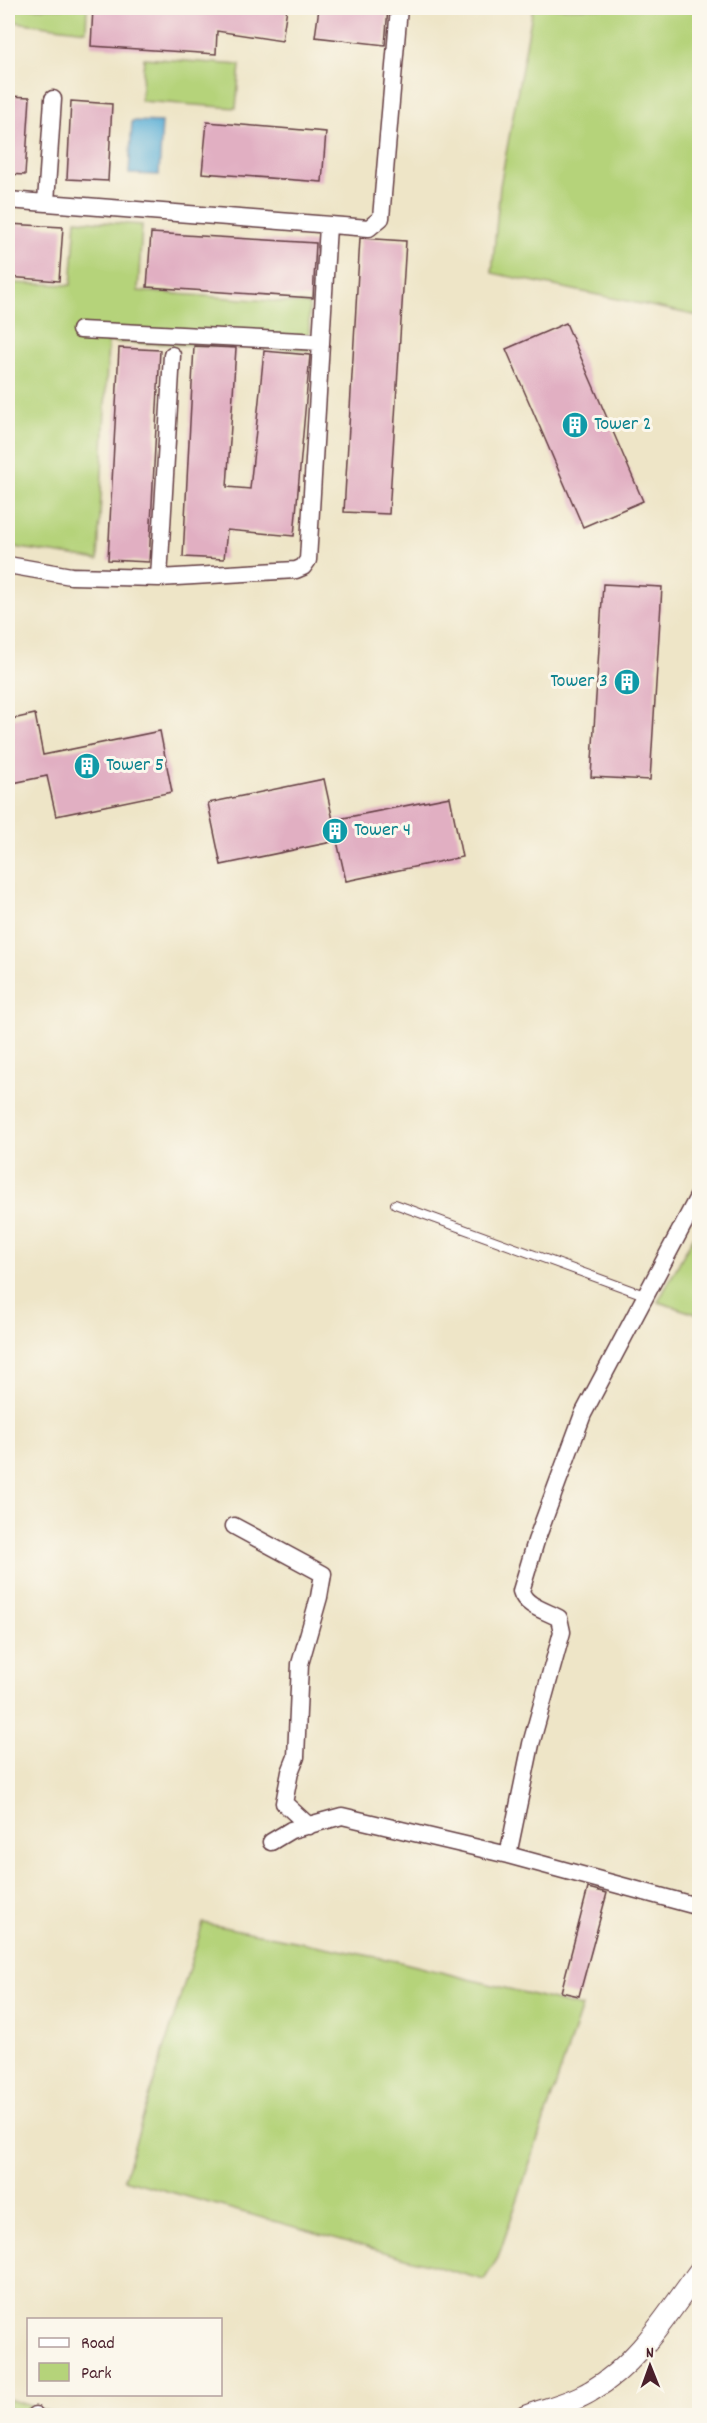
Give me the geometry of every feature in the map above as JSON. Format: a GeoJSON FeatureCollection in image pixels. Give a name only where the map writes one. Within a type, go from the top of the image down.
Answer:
{"type":"FeatureCollection","features":[{"type":"Feature","properties":{"kind":"street"},"geometry":{"type":"LineString","coordinates":[[8,200],[369,228],[381,218],[399,8]]}},
{"type":"Feature","properties":{"kind":"street"},"geometry":{"type":"LineString","coordinates":[[46,202],[53,99]]}},
{"type":"Feature","properties":{"kind":"street"},"geometry":{"type":"LineString","coordinates":[[8,565],[71,576],[159,578],[296,570],[303,567],[308,560],[328,226]]}},
{"type":"Feature","properties":{"kind":"street"},"geometry":{"type":"LineString","coordinates":[[80,330],[321,342]]}},
{"type":"Feature","properties":{"kind":"street"},"geometry":{"type":"LineString","coordinates":[[159,578],[172,355]]}},
{"type":"Feature","properties":{"kind":"street"},"geometry":{"type":"LineString","coordinates":[[508,1855],[531,1744],[562,1632],[559,1618],[531,1604],[523,1598],[521,1591],[536,1541],[583,1414],[647,1296],[699,1193]]}},
{"type":"Feature","properties":{"kind":"street"},"geometry":{"type":"LineString","coordinates":[[234,1526],[323,1574],[319,1598],[300,1664],[296,1757],[290,1772],[284,1803],[309,1826]]}},
{"type":"Feature","properties":{"kind":"street"},"geometry":{"type":"LineString","coordinates":[[271,1842],[291,1830],[342,1816],[508,1855],[699,1907]]}},
{"type":"Feature","properties":{"kind":"street"},"geometry":{"type":"LineString","coordinates":[[526,2415],[591,2392],[624,2367],[649,2338],[699,2271]]}},
{"type":"Feature","properties":{"kind":"lane"},"geometry":{"type":"LineString","coordinates":[[395,1204],[647,1296]]}},
{"type":"Feature","properties":{"kind":"green space"},"geometry":{"type":"Polygon","coordinates":[[[8,8],[87,8],[86,31],[8,21],[8,8]]]}},
{"type":"Feature","properties":{"kind":"green space"},"geometry":{"type":"Polygon","coordinates":[[[533,8],[699,8],[699,316],[492,273],[500,186],[533,8]]]}},
{"type":"Feature","properties":{"kind":"green space"},"geometry":{"type":"Polygon","coordinates":[[[144,58],[240,65],[236,108],[141,101],[144,58]]]}},
{"type":"Feature","properties":{"kind":"green space"},"geometry":{"type":"Polygon","coordinates":[[[76,220],[142,225],[138,291],[309,304],[309,350],[108,342],[98,560],[8,546],[8,283],[71,285],[76,220]]]}},
{"type":"Feature","properties":{"kind":"green space"},"geometry":{"type":"Polygon","coordinates":[[[699,1226],[700,1315],[658,1302],[699,1226]]]}},
{"type":"Feature","properties":{"kind":"green space"},"geometry":{"type":"Polygon","coordinates":[[[203,1923],[396,1961],[582,2007],[498,2258],[484,2280],[124,2179],[203,1923]]]}},
{"type":"Feature","properties":{"kind":"green space"},"geometry":{"type":"Polygon","coordinates":[[[8,2399],[59,2415],[8,2415],[8,2399]]]}},
{"type":"Feature","properties":{"kind":"water"},"geometry":{"type":"Polygon","coordinates":[[[132,121],[162,122],[159,175],[129,174],[132,121]]]}},
{"type":"Feature","properties":{"kind":"building"},"geometry":{"type":"Polygon","coordinates":[[[93,8],[287,8],[282,41],[217,31],[216,54],[91,46],[93,8]]]}},
{"type":"Feature","properties":{"kind":"building"},"geometry":{"type":"Polygon","coordinates":[[[319,8],[388,8],[385,45],[315,37],[319,8]]]}},
{"type":"Feature","properties":{"kind":"building"},"geometry":{"type":"Polygon","coordinates":[[[8,96],[30,97],[25,175],[8,174],[8,96]]]}},
{"type":"Feature","properties":{"kind":"building"},"geometry":{"type":"Polygon","coordinates":[[[71,101],[112,104],[108,181],[67,179],[71,101]]]}},
{"type":"Feature","properties":{"kind":"building"},"geometry":{"type":"Polygon","coordinates":[[[207,122],[326,132],[322,182],[202,173],[207,122]]]}},
{"type":"Feature","properties":{"kind":"building"},"geometry":{"type":"Polygon","coordinates":[[[8,224],[63,227],[59,281],[8,277],[8,224]]]}},
{"type":"Feature","properties":{"kind":"building"},"geometry":{"type":"Polygon","coordinates":[[[151,233],[316,243],[313,298],[147,287],[151,233]]]}},
{"type":"Feature","properties":{"kind":"building"},"geometry":{"type":"Polygon","coordinates":[[[360,238],[406,241],[389,514],[344,512],[360,238]]]}},
{"type":"Feature","properties":{"kind":"building","name":"Tower 2"},"geometry":{"type":"Polygon","coordinates":[[[566,323],[643,501],[583,527],[506,349],[566,323]]]}},
{"type":"Feature","properties":{"kind":"building"},"geometry":{"type":"Polygon","coordinates":[[[194,346],[236,348],[227,487],[250,489],[264,351],[310,355],[294,536],[227,530],[224,559],[183,557],[194,346]]]}},
{"type":"Feature","properties":{"kind":"building"},"geometry":{"type":"Polygon","coordinates":[[[119,348],[160,350],[149,562],[108,560],[119,348]]]}},
{"type":"Feature","properties":{"kind":"building","name":"Tower 3"},"geometry":{"type":"Polygon","coordinates":[[[603,584],[662,587],[650,780],[591,777],[603,584]]]}},
{"type":"Feature","properties":{"kind":"building","name":"Tower 5"},"geometry":{"type":"Polygon","coordinates":[[[35,714],[43,755],[160,731],[172,792],[56,816],[47,776],[8,784],[8,720],[35,714]]]}},
{"type":"Feature","properties":{"kind":"building","name":"Tower 4"},"geometry":{"type":"Polygon","coordinates":[[[324,779],[333,820],[450,797],[462,857],[346,881],[337,841],[221,865],[208,803],[324,779]]]}},
{"type":"Feature","properties":{"kind":"building"},"geometry":{"type":"Polygon","coordinates":[[[588,1888],[607,1893],[579,1996],[561,1992],[588,1888]]]}},
{"type":"Feature","properties":{"kind":"place","name":"Tower 2"},"geometry":{"type":"Point","coordinates":[575,425]}},
{"type":"Feature","properties":{"kind":"place","name":"Tower 3"},"geometry":{"type":"Point","coordinates":[627,682]}},
{"type":"Feature","properties":{"kind":"place","name":"Tower 5"},"geometry":{"type":"Point","coordinates":[87,766]}},
{"type":"Feature","properties":{"kind":"place","name":"Tower 4"},"geometry":{"type":"Point","coordinates":[335,831]}}]}
